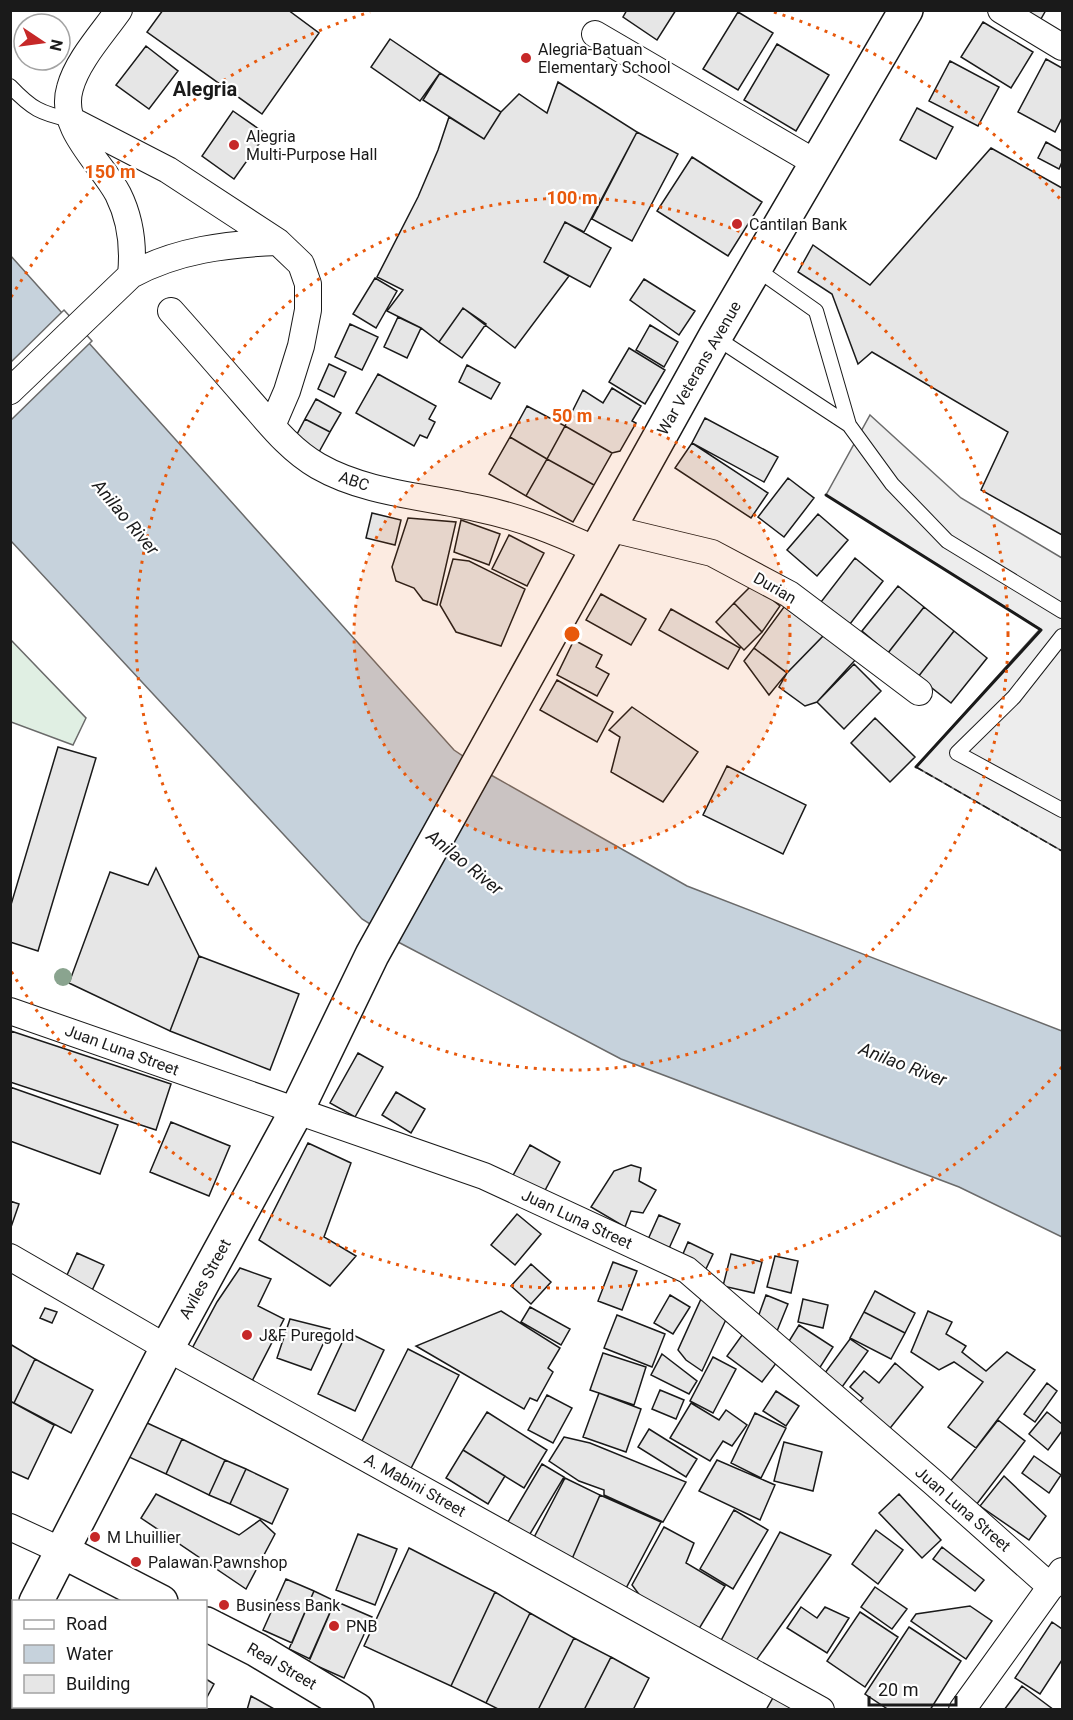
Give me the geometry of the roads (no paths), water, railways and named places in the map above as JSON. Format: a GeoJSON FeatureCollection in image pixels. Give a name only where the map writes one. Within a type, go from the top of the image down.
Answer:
{"type":"FeatureCollection","features":[{"type":"Feature","properties":{"kind":"main road","name":"War Veterans Avenue"},"geometry":{"type":"LineString","coordinates":[[372,955],[715,337],[906,10]]}},
{"type":"Feature","properties":{"kind":"main road","name":"Aviles Street"},"geometry":{"type":"LineString","coordinates":[[37,1600],[167,1348],[296,1112],[372,955]]}},
{"type":"Feature","properties":{"kind":"main road"},"geometry":{"type":"LineString","coordinates":[[62,1551],[157,1600]]}},
{"type":"Feature","properties":{"kind":"main road","name":"Real Street"},"geometry":{"type":"LineString","coordinates":[[207,1625],[257,1650],[357,1710]]}},
{"type":"Feature","properties":{"kind":"street"},"geometry":{"type":"LineString","coordinates":[[119,10],[75,73],[69,90],[67,106],[71,120],[87,149],[118,195],[128,218],[133,239],[131,274]]}},
{"type":"Feature","properties":{"kind":"street"},"geometry":{"type":"LineString","coordinates":[[1001,10],[1062,48]]}},
{"type":"Feature","properties":{"kind":"street"},"geometry":{"type":"LineString","coordinates":[[595,34],[816,163]]}},
{"type":"Feature","properties":{"kind":"street"},"geometry":{"type":"LineString","coordinates":[[71,120],[168,170],[278,242],[301,264],[308,284],[308,309],[294,369],[272,426]]}},
{"type":"Feature","properties":{"kind":"street"},"geometry":{"type":"LineString","coordinates":[[10,391],[131,274],[168,258],[196,251],[226,245],[278,242]]}},
{"type":"Feature","properties":{"kind":"street","name":"ABC"},"geometry":{"type":"LineString","coordinates":[[171,310],[272,426],[295,450],[316,465],[341,478],[376,488],[511,516],[602,539]]}},
{"type":"Feature","properties":{"kind":"street","name":"Durian"},"geometry":{"type":"LineString","coordinates":[[602,539],[712,553],[789,594],[919,692]]}},
{"type":"Feature","properties":{"kind":"street","name":"Juan Luna Street"},"geometry":{"type":"LineString","coordinates":[[10,1011],[484,1176],[687,1270],[925,1475],[1057,1579]]}},
{"type":"Feature","properties":{"kind":"street","name":"A. Mabini Street"},"geometry":{"type":"LineString","coordinates":[[10,1257],[167,1348],[822,1710]]}},
{"type":"Feature","properties":{"kind":"street"},"geometry":{"type":"LineString","coordinates":[[10,1527],[62,1551]]}},
{"type":"Feature","properties":{"kind":"street"},"geometry":{"type":"LineString","coordinates":[[962,1710],[1057,1579]]}},
{"type":"Feature","properties":{"kind":"lane"},"geometry":{"type":"LineString","coordinates":[[10,86],[39,112],[71,120]]}},
{"type":"Feature","properties":{"kind":"lane"},"geometry":{"type":"LineString","coordinates":[[755,268],[816,311],[849,425],[892,484],[947,540],[1062,611]]}},
{"type":"Feature","properties":{"kind":"lane"},"geometry":{"type":"LineString","coordinates":[[715,337],[849,425]]}},
{"type":"Feature","properties":{"kind":"lane"},"geometry":{"type":"LineString","coordinates":[[1062,636],[1014,697],[957,753],[1062,810]]}},
{"type":"Feature","properties":{"kind":"water","name":"Anilao River"},"geometry":{"type":"Polygon","coordinates":[[[10,255],[454,750],[491,775],[687,886],[1062,1031],[1062,1237],[959,1187],[621,1059],[400,943],[362,919],[11,541],[10,255]]]}},
{"type":"Feature","properties":{"kind":"place","name":"Alegria-Batuan Elementary School"},"geometry":{"type":"Point","coordinates":[526,58]}},
{"type":"Feature","properties":{"kind":"place","name":"Alegria Multi-Purpose Hall"},"geometry":{"type":"Point","coordinates":[234,145]}},
{"type":"Feature","properties":{"kind":"place","name":"Cantilan Bank"},"geometry":{"type":"Point","coordinates":[737,224]}},
{"type":"Feature","properties":{"kind":"place","name":"J&F Puregold"},"geometry":{"type":"Point","coordinates":[247,1335]}},
{"type":"Feature","properties":{"kind":"place","name":"M Lhuillier"},"geometry":{"type":"Point","coordinates":[95,1537]}},
{"type":"Feature","properties":{"kind":"place","name":"Palawan Pawnshop"},"geometry":{"type":"Point","coordinates":[136,1562]}},
{"type":"Feature","properties":{"kind":"place","name":"Business Bank"},"geometry":{"type":"Point","coordinates":[224,1605]}},
{"type":"Feature","properties":{"kind":"place","name":"PNB"},"geometry":{"type":"Point","coordinates":[334,1626]}},
{"type":"Feature","properties":{"kind":"district","name":"Alegria"},"geometry":{"type":"Point","coordinates":[205,89]}}]}
